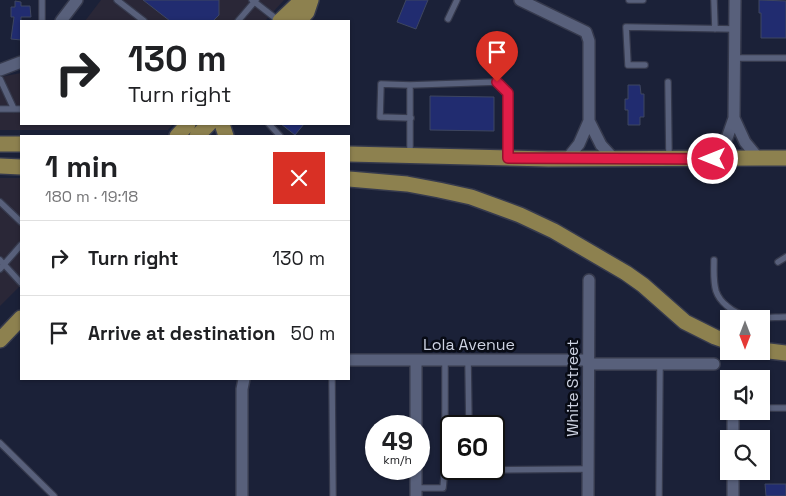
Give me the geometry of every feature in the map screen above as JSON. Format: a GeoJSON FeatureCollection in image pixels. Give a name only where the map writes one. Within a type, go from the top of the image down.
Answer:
{"type":"FeatureCollection","features":[{"type":"Feature","properties":{"kind":"main road"},"geometry":{"type":"LineString","coordinates":[[280,20],[302,0]]}},
{"type":"Feature","properties":{"kind":"main road"},"geometry":{"type":"LineString","coordinates":[[300,20],[307,12],[312,0]]}},
{"type":"Feature","properties":{"kind":"main road"},"geometry":{"type":"LineString","coordinates":[[178,135],[187,125]]}},
{"type":"Feature","properties":{"kind":"main road"},"geometry":{"type":"LineString","coordinates":[[198,135],[208,125]]}},
{"type":"Feature","properties":{"kind":"main road"},"geometry":{"type":"LineString","coordinates":[[0,144],[20,144]]}},
{"type":"Feature","properties":{"kind":"main road"},"geometry":{"type":"LineString","coordinates":[[350,154],[567,159],[786,158]]}},
{"type":"Feature","properties":{"kind":"main road"},"geometry":{"type":"LineString","coordinates":[[0,166],[20,167]]}},
{"type":"Feature","properties":{"kind":"main road"},"geometry":{"type":"LineString","coordinates":[[350,179],[407,184],[440,190],[471,197],[520,215],[554,231],[626,273],[643,285],[685,322],[720,339]]}},
{"type":"Feature","properties":{"kind":"main road"},"geometry":{"type":"LineString","coordinates":[[0,340],[20,319]]}},
{"type":"Feature","properties":{"kind":"main road"},"geometry":{"type":"LineString","coordinates":[[770,351],[786,353]]}},
{"type":"Feature","properties":{"kind":"street"},"geometry":{"type":"LineString","coordinates":[[62,20],[77,0]]}},
{"type":"Feature","properties":{"kind":"street"},"geometry":{"type":"LineString","coordinates":[[520,0],[586,32],[589,41],[589,121],[581,140],[567,159]]}},
{"type":"Feature","properties":{"kind":"street"},"geometry":{"type":"LineString","coordinates":[[713,159],[726,141],[734,118],[735,0]]}},
{"type":"Feature","properties":{"kind":"street"},"geometry":{"type":"LineString","coordinates":[[0,70],[20,62]]}},
{"type":"Feature","properties":{"kind":"street"},"geometry":{"type":"LineString","coordinates":[[734,118],[745,142],[759,158]]}},
{"type":"Feature","properties":{"kind":"street"},"geometry":{"type":"LineString","coordinates":[[589,121],[601,145],[614,159]]}},
{"type":"Feature","properties":{"kind":"street","name":"White Street"},"geometry":{"type":"LineString","coordinates":[[588,496],[589,280]]}},
{"type":"Feature","properties":{"kind":"street","name":"Lola Avenue"},"geometry":{"type":"LineString","coordinates":[[350,360],[714,364]]}},
{"type":"Feature","properties":{"kind":"street"},"geometry":{"type":"LineString","coordinates":[[416,360],[416,415]]}},
{"type":"Feature","properties":{"kind":"street"},"geometry":{"type":"LineString","coordinates":[[242,496],[242,389],[244,380]]}},
{"type":"Feature","properties":{"kind":"street"},"geometry":{"type":"LineString","coordinates":[[732,496],[733,480]]}},
{"type":"Feature","properties":{"kind":"lane"},"geometry":{"type":"LineString","coordinates":[[42,0],[42,20]]}},
{"type":"Feature","properties":{"kind":"lane"},"geometry":{"type":"LineString","coordinates":[[118,0],[143,20]]}},
{"type":"Feature","properties":{"kind":"lane"},"geometry":{"type":"LineString","coordinates":[[448,19],[457,0]]}},
{"type":"Feature","properties":{"kind":"lane"},"geometry":{"type":"LineString","coordinates":[[629,0],[643,0]]}},
{"type":"Feature","properties":{"kind":"lane"},"geometry":{"type":"LineString","coordinates":[[714,0],[715,29]]}},
{"type":"Feature","properties":{"kind":"lane"},"geometry":{"type":"LineString","coordinates":[[239,20],[254,1],[278,20]]}},
{"type":"Feature","properties":{"kind":"lane"},"geometry":{"type":"LineString","coordinates":[[645,65],[628,65],[626,27],[735,29]]}},
{"type":"Feature","properties":{"kind":"lane"},"geometry":{"type":"LineString","coordinates":[[735,58],[786,58]]}},
{"type":"Feature","properties":{"kind":"lane"},"geometry":{"type":"LineString","coordinates":[[0,80],[18,109]]}},
{"type":"Feature","properties":{"kind":"lane"},"geometry":{"type":"LineString","coordinates":[[411,118],[380,117],[381,84],[497,82],[508,93],[508,158]]}},
{"type":"Feature","properties":{"kind":"lane"},"geometry":{"type":"LineString","coordinates":[[668,82],[669,159]]}},
{"type":"Feature","properties":{"kind":"lane"},"geometry":{"type":"LineString","coordinates":[[410,85],[410,155]]}},
{"type":"Feature","properties":{"kind":"lane"},"geometry":{"type":"LineString","coordinates":[[0,109],[18,109]]}},
{"type":"Feature","properties":{"kind":"lane"},"geometry":{"type":"LineString","coordinates":[[270,125],[280,135]]}},
{"type":"Feature","properties":{"kind":"lane"},"geometry":{"type":"LineString","coordinates":[[0,202],[20,221]]}},
{"type":"Feature","properties":{"kind":"lane"},"geometry":{"type":"LineString","coordinates":[[20,246],[2,265],[20,282]]}},
{"type":"Feature","properties":{"kind":"lane"},"geometry":{"type":"LineString","coordinates":[[778,262],[786,257]]}},
{"type":"Feature","properties":{"kind":"lane"},"geometry":{"type":"LineString","coordinates":[[714,260],[716,293],[720,300],[737,314],[748,317],[786,317]]}},
{"type":"Feature","properties":{"kind":"lane"},"geometry":{"type":"LineString","coordinates":[[445,360],[447,415]]}},
{"type":"Feature","properties":{"kind":"lane"},"geometry":{"type":"LineString","coordinates":[[468,360],[469,415]]}},
{"type":"Feature","properties":{"kind":"lane"},"geometry":{"type":"LineString","coordinates":[[659,496],[660,364]]}},
{"type":"Feature","properties":{"kind":"lane"},"geometry":{"type":"LineString","coordinates":[[332,380],[333,496]]}},
{"type":"Feature","properties":{"kind":"lane"},"geometry":{"type":"LineString","coordinates":[[770,408],[786,408]]}},
{"type":"Feature","properties":{"kind":"lane"},"geometry":{"type":"LineString","coordinates":[[0,443],[54,496]]}},
{"type":"Feature","properties":{"kind":"lane"},"geometry":{"type":"LineString","coordinates":[[505,470],[588,469]]}},
{"type":"Feature","properties":{"kind":"lane"},"geometry":{"type":"LineString","coordinates":[[416,492],[444,488],[446,480]]}},
{"type":"Feature","properties":{"kind":"shaded area"},"geometry":{"type":"Polygon","coordinates":[[[101,0],[284,0],[266,20],[86,20],[101,0]]]}},
{"type":"Feature","properties":{"kind":"shaded area"},"geometry":{"type":"Polygon","coordinates":[[[20,73],[20,125],[172,125],[168,130],[0,130],[0,77],[20,73]]]}},
{"type":"Feature","properties":{"kind":"shaded area"},"geometry":{"type":"Polygon","coordinates":[[[0,178],[20,178],[20,286],[0,306],[0,178]]]}},
{"type":"Feature","properties":{"kind":"building"},"geometry":{"type":"Polygon","coordinates":[[[143,0],[219,0],[219,15],[214,20],[169,20],[143,0]]]}},
{"type":"Feature","properties":{"kind":"building"},"geometry":{"type":"Polygon","coordinates":[[[406,0],[428,0],[416,29],[397,22],[406,0]]]}},
{"type":"Feature","properties":{"kind":"building"},"geometry":{"type":"Polygon","coordinates":[[[759,0],[786,1],[786,38],[761,38],[759,0]]]}},
{"type":"Feature","properties":{"kind":"building"},"geometry":{"type":"Polygon","coordinates":[[[15,1],[21,2],[21,6],[30,6],[31,17],[21,17],[20,20],[20,40],[11,39],[14,17],[11,17],[11,7],[15,7],[15,1]]]}},
{"type":"Feature","properties":{"kind":"building"},"geometry":{"type":"Polygon","coordinates":[[[628,85],[640,85],[641,94],[644,94],[644,117],[640,117],[640,125],[628,125],[628,110],[625,110],[625,99],[628,99],[628,85]]]}},
{"type":"Feature","properties":{"kind":"building"},"geometry":{"type":"Polygon","coordinates":[[[430,96],[494,97],[494,131],[430,130],[430,96]]]}},
{"type":"Feature","properties":{"kind":"building"},"geometry":{"type":"Polygon","coordinates":[[[282,125],[303,125],[295,135],[282,125]]]}},
{"type":"Feature","properties":{"kind":"building"},"geometry":{"type":"Polygon","coordinates":[[[765,484],[786,484],[786,496],[766,496],[765,484]]]}},
{"type":"Feature","properties":{"kind":"route"},"geometry":{"type":"LineString","coordinates":[[497,82],[508,93],[508,158],[713,159]]}}]}
